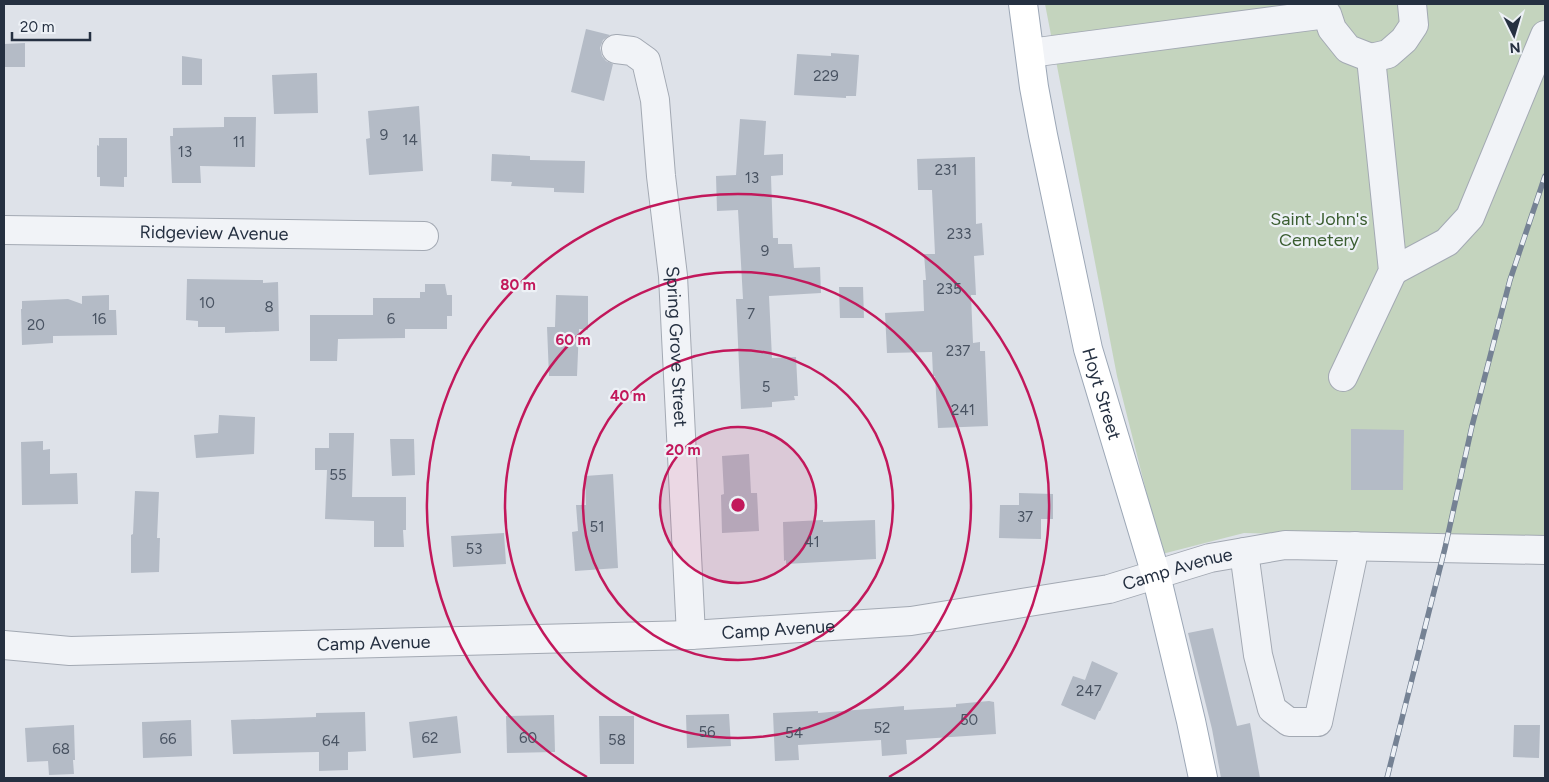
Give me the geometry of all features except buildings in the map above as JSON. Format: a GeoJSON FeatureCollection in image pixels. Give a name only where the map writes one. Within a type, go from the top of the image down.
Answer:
{"type":"FeatureCollection","features":[{"type":"Feature","properties":{"kind":"main road","name":"Hoyt Street"},"geometry":{"type":"LineString","coordinates":[[1023,4],[1043,134],[1088,349],[1156,575],[1203,778]]}},
{"type":"Feature","properties":{"kind":"street"},"geometry":{"type":"LineString","coordinates":[[1030,53],[1327,9],[1332,29],[1348,48],[1371,58],[1388,54],[1404,40],[1414,25],[1412,4]]}},
{"type":"Feature","properties":{"kind":"street"},"geometry":{"type":"LineString","coordinates":[[1393,271],[1446,242],[1470,217],[1545,35]]}},
{"type":"Feature","properties":{"kind":"street","name":"Spring Grove Street"},"geometry":{"type":"LineString","coordinates":[[616,49],[632,51],[646,61],[655,100],[661,176],[673,276],[691,635]]}},
{"type":"Feature","properties":{"kind":"street"},"geometry":{"type":"LineString","coordinates":[[1343,377],[1393,271],[1371,58]]}},
{"type":"Feature","properties":{"kind":"street","name":"Ridgeview Avenue"},"geometry":{"type":"LineString","coordinates":[[4,230],[424,236]]}},
{"type":"Feature","properties":{"kind":"street","name":"Camp Avenue"},"geometry":{"type":"LineString","coordinates":[[4,645],[70,651],[691,635],[911,621],[1109,589],[1210,558],[1285,545],[1545,550]]}},
{"type":"Feature","properties":{"kind":"street"},"geometry":{"type":"LineString","coordinates":[[1244,552],[1258,655],[1272,709],[1289,722],[1318,722],[1356,546]]}},
{"type":"Feature","properties":{"kind":"green space","name":"Saint John's Cemetery"},"geometry":{"type":"Polygon","coordinates":[[[1045,4],[1545,4],[1545,541],[1244,533],[1162,554],[1117,376],[1045,4]]]}},
{"type":"Feature","properties":{"kind":"railway"},"geometry":{"type":"LineString","coordinates":[[1387,778],[1445,548],[1472,426],[1510,280],[1545,176]]}}]}
